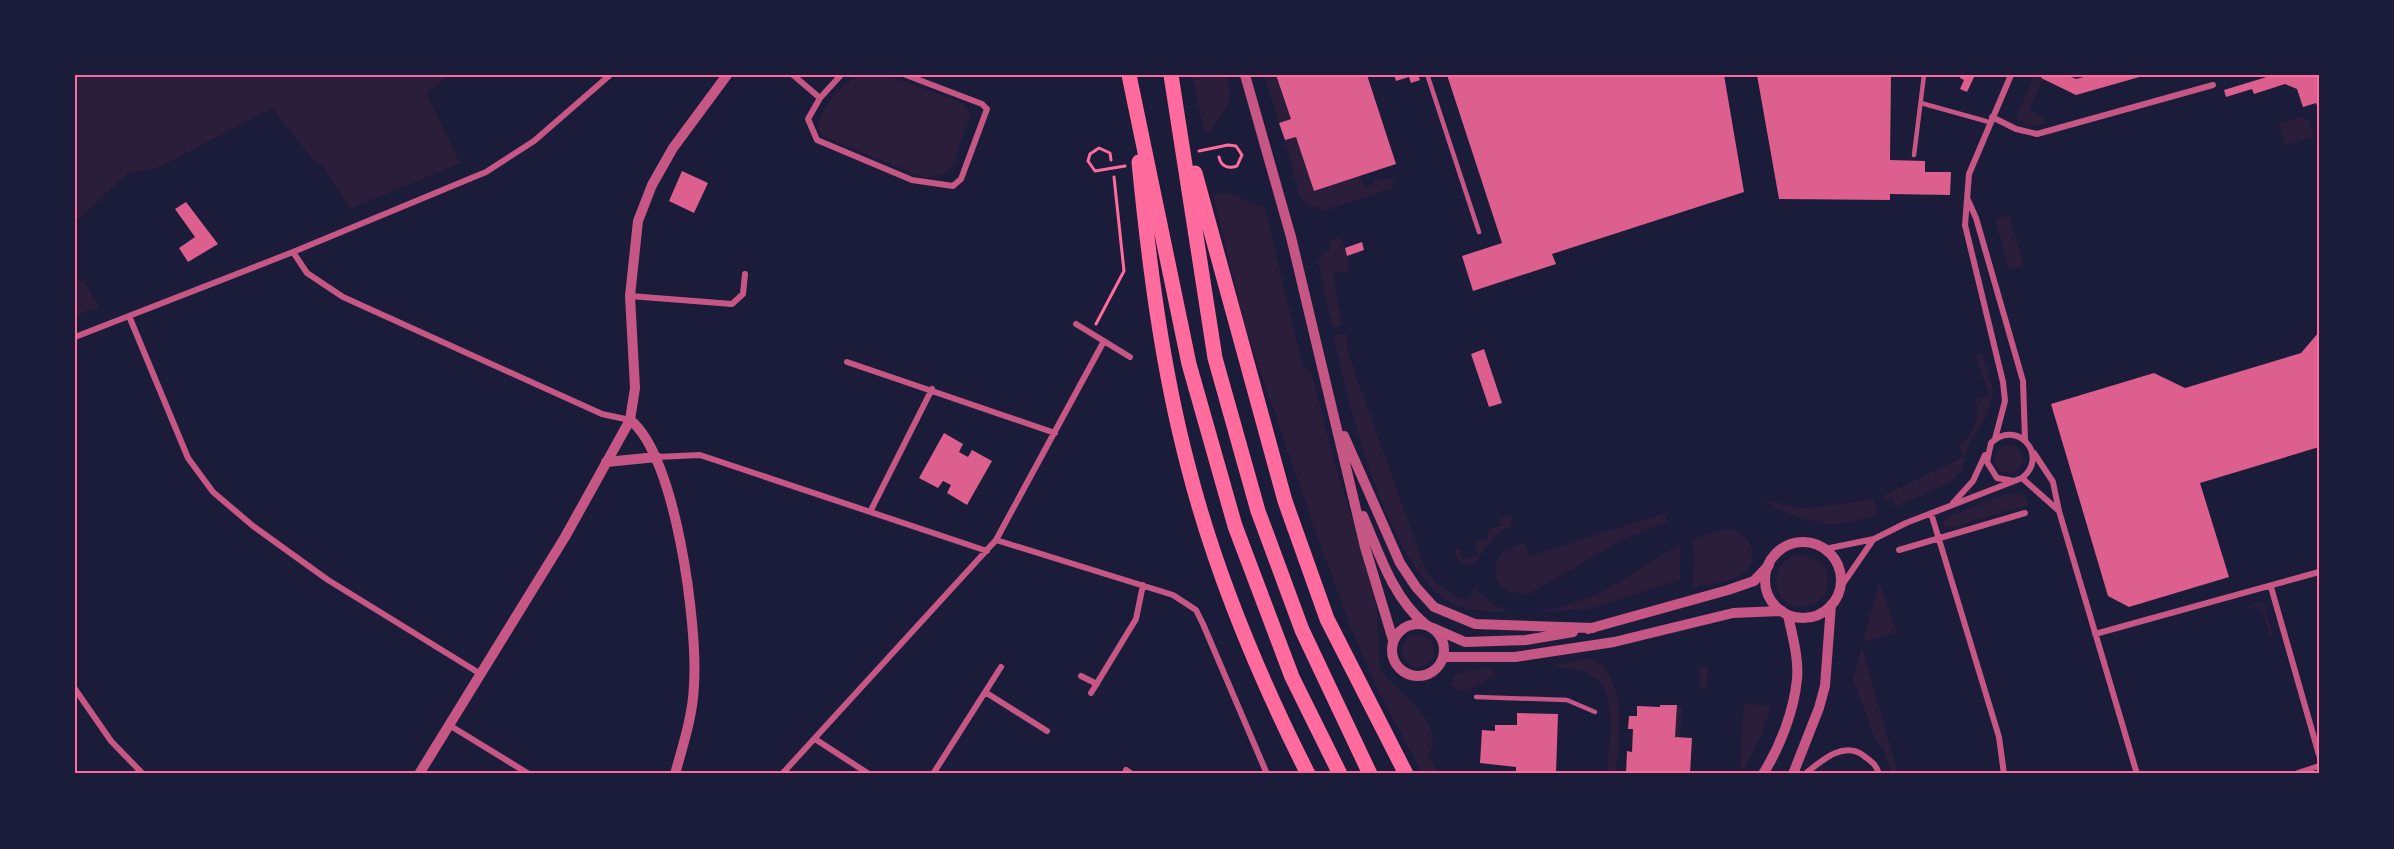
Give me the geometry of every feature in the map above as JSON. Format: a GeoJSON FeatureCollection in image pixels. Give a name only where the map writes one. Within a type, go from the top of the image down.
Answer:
{"type":"FeatureCollection","features":[{"type":"Feature","properties":{"kind":"highway"},"geometry":{"type":"LineString","coordinates":[[1171,75],[1215,358],[1258,512],[1302,630],[1370,774]]}},
{"type":"Feature","properties":{"kind":"highway"},"geometry":{"type":"LineString","coordinates":[[1130,77],[1145,223],[1162,344],[1188,467],[1212,548],[1251,647],[1308,774]]}},
{"type":"Feature","properties":{"kind":"highway"},"geometry":{"type":"LineString","coordinates":[[1130,77],[1190,364],[1235,526],[1292,677],[1340,774]]}},
{"type":"Feature","properties":{"kind":"highway"},"geometry":{"type":"LineString","coordinates":[[1174,94],[1285,501],[1327,619],[1406,774]]}},
{"type":"Feature","properties":{"kind":"street"},"geometry":{"type":"LineString","coordinates":[[75,337],[293,252],[486,172],[534,141],[610,75]]}},
{"type":"Feature","properties":{"kind":"street"},"geometry":{"type":"LineString","coordinates":[[419,774],[479,673],[565,537],[630,420],[635,388],[630,296],[634,244],[644,201],[673,148],[727,75]]}},
{"type":"Feature","properties":{"kind":"street"},"geometry":{"type":"LineString","coordinates":[[793,75],[820,98]]}},
{"type":"Feature","properties":{"kind":"street"},"geometry":{"type":"LineString","coordinates":[[841,75],[820,98],[808,119],[816,140],[912,180],[953,186],[961,179],[987,109],[982,104],[906,75]]}},
{"type":"Feature","properties":{"kind":"street"},"geometry":{"type":"LineString","coordinates":[[1245,75],[1291,237],[1365,547],[1393,640],[1391,651],[1394,662],[1400,670],[1411,675],[1431,673],[1443,657],[1443,642],[1429,626],[1409,611],[1384,564],[1351,488]]}},
{"type":"Feature","properties":{"kind":"street"},"geometry":{"type":"LineString","coordinates":[[1950,506],[1973,481],[1988,448],[1995,439],[2005,401],[2003,382],[1965,225],[1969,174],[2011,75]]}},
{"type":"Feature","properties":{"kind":"street"},"geometry":{"type":"LineString","coordinates":[[1991,119],[2037,134],[2213,85]]}},
{"type":"Feature","properties":{"kind":"street"},"geometry":{"type":"LineString","coordinates":[[1968,200],[1976,218],[2023,381],[2025,439],[2053,482],[2059,511],[2137,774]]}},
{"type":"Feature","properties":{"kind":"street"},"geometry":{"type":"LineString","coordinates":[[293,252],[308,273],[343,297],[602,414],[630,420],[643,430],[657,457],[690,592],[695,649],[694,688],[687,731],[675,774]]}},
{"type":"Feature","properties":{"kind":"street"},"geometry":{"type":"LineString","coordinates":[[630,296],[732,304],[743,294],[745,274]]}},
{"type":"Feature","properties":{"kind":"street"},"geometry":{"type":"LineString","coordinates":[[129,316],[188,458],[213,492],[253,526],[328,580],[479,673]]}},
{"type":"Feature","properties":{"kind":"street"},"geometry":{"type":"LineString","coordinates":[[1076,324],[1130,357]]}},
{"type":"Feature","properties":{"kind":"street"},"geometry":{"type":"LineString","coordinates":[[782,774],[996,540],[1104,341]]}},
{"type":"Feature","properties":{"kind":"street"},"geometry":{"type":"LineString","coordinates":[[847,362],[932,389],[1055,433]]}},
{"type":"Feature","properties":{"kind":"street"},"geometry":{"type":"LineString","coordinates":[[871,510],[932,389]]}},
{"type":"Feature","properties":{"kind":"street"},"geometry":{"type":"LineString","coordinates":[[1335,415],[1400,563],[1416,588],[1434,607],[1476,624],[1593,628]]}},
{"type":"Feature","properties":{"kind":"street"},"geometry":{"type":"LineString","coordinates":[[1995,439],[2010,434],[2025,439]]}},
{"type":"Feature","properties":{"kind":"street"},"geometry":{"type":"LineString","coordinates":[[1988,448],[1987,462],[1990,470],[2002,480],[2014,481]]}},
{"type":"Feature","properties":{"kind":"street"},"geometry":{"type":"LineString","coordinates":[[1825,549],[1874,539],[1931,513],[2022,478],[2032,468],[2033,451]]}},
{"type":"Feature","properties":{"kind":"street"},"geometry":{"type":"LineString","coordinates":[[606,462],[700,455],[871,510],[987,551]]}},
{"type":"Feature","properties":{"kind":"street"},"geometry":{"type":"LineString","coordinates":[[2022,478],[2059,511]]}},
{"type":"Feature","properties":{"kind":"street"},"geometry":{"type":"LineString","coordinates":[[1931,513],[1999,737],[2004,774]]}},
{"type":"Feature","properties":{"kind":"street"},"geometry":{"type":"LineString","coordinates":[[1899,550],[2025,513]]}},
{"type":"Feature","properties":{"kind":"street"},"geometry":{"type":"LineString","coordinates":[[1793,774],[1819,708],[1825,686],[1831,605],[1874,539]]}},
{"type":"Feature","properties":{"kind":"street"},"geometry":{"type":"LineString","coordinates":[[996,540],[1143,585],[1173,596],[1196,610],[1267,774]]}},
{"type":"Feature","properties":{"kind":"street"},"geometry":{"type":"LineString","coordinates":[[1763,774],[1772,759],[1792,706],[1797,677],[1785,613],[1774,604],[1767,590],[1766,574],[1769,565],[1774,555],[1793,543],[1808,543],[1825,549],[1837,563],[1841,578],[1840,588]]}},
{"type":"Feature","properties":{"kind":"street"},"geometry":{"type":"LineString","coordinates":[[1393,640],[1403,627],[1429,626],[1464,642],[1526,640],[1593,628],[1754,581],[1769,565]]}},
{"type":"Feature","properties":{"kind":"street"},"geometry":{"type":"LineString","coordinates":[[2095,634],[2319,572]]}},
{"type":"Feature","properties":{"kind":"street"},"geometry":{"type":"LineString","coordinates":[[1091,693],[1136,619],[1143,585]]}},
{"type":"Feature","properties":{"kind":"street"},"geometry":{"type":"LineString","coordinates":[[2271,587],[2319,755]]}},
{"type":"Feature","properties":{"kind":"street"},"geometry":{"type":"LineString","coordinates":[[1443,657],[1515,657],[1614,642],[1733,613],[1785,613],[1810,617],[1831,605]]}},
{"type":"Feature","properties":{"kind":"street"},"geometry":{"type":"LineString","coordinates":[[933,774],[1001,667]]}},
{"type":"Feature","properties":{"kind":"street"},"geometry":{"type":"LineString","coordinates":[[1081,676],[1097,684]]}},
{"type":"Feature","properties":{"kind":"street"},"geometry":{"type":"LineString","coordinates":[[75,689],[111,741],[143,774]]}},
{"type":"Feature","properties":{"kind":"street"},"geometry":{"type":"LineString","coordinates":[[985,692],[1047,731]]}},
{"type":"Feature","properties":{"kind":"street"},"geometry":{"type":"LineString","coordinates":[[449,725],[529,774]]}},
{"type":"Feature","properties":{"kind":"street"},"geometry":{"type":"LineString","coordinates":[[815,739],[869,774]]}},
{"type":"Feature","properties":{"kind":"street"},"geometry":{"type":"LineString","coordinates":[[1805,774],[1836,752],[1850,750],[1861,753],[1876,765],[1879,774]]}},
{"type":"Feature","properties":{"kind":"street"},"geometry":{"type":"LineString","coordinates":[[2295,774],[2319,766]]}},
{"type":"Feature","properties":{"kind":"lane"},"geometry":{"type":"LineString","coordinates":[[1914,155],[1924,75]]}},
{"type":"Feature","properties":{"kind":"lane"},"geometry":{"type":"LineString","coordinates":[[1428,77],[1479,232]]}},
{"type":"Feature","properties":{"kind":"lane"},"geometry":{"type":"LineString","coordinates":[[1921,103],[1991,119]]}},
{"type":"Feature","properties":{"kind":"lane"},"geometry":{"type":"LineString","coordinates":[[1476,697],[1567,700],[1595,712]]}},
{"type":"Feature","properties":{"kind":"path"},"geometry":{"type":"LineString","coordinates":[[1196,152],[1228,145],[1236,146],[1242,155],[1241,161],[1231,168],[1225,166],[1219,157]]}},
{"type":"Feature","properties":{"kind":"path"},"geometry":{"type":"LineString","coordinates":[[1111,160],[1110,153],[1099,148],[1090,154],[1088,161],[1095,171],[1131,165]]}},
{"type":"Feature","properties":{"kind":"path"},"geometry":{"type":"LineString","coordinates":[[1092,334],[1124,272],[1114,177]]}},
{"type":"Feature","properties":{"kind":"shaded area"},"geometry":{"type":"Polygon","coordinates":[[[75,75],[450,75],[426,93],[460,163],[350,209],[321,162],[317,165],[272,108],[158,168],[128,173],[75,222],[75,75]]]}},
{"type":"Feature","properties":{"kind":"shaded area"},"geometry":{"type":"Polygon","coordinates":[[[862,75],[889,76],[963,103],[970,115],[952,167],[943,174],[925,178],[822,136],[818,124],[830,101],[847,83],[862,75]]]}},
{"type":"Feature","properties":{"kind":"shaded area"},"geometry":{"type":"Polygon","coordinates":[[[1192,75],[1226,75],[1230,99],[1210,131],[1204,132],[1192,75]]]}},
{"type":"Feature","properties":{"kind":"shaded area"},"geometry":{"type":"Polygon","coordinates":[[[1264,75],[1276,75],[1291,119],[1279,123],[1264,75]]]}},
{"type":"Feature","properties":{"kind":"shaded area"},"geometry":{"type":"Polygon","coordinates":[[[2035,75],[2043,79],[2029,110],[2042,117],[2045,124],[2027,126],[2016,116],[2035,75]]]}},
{"type":"Feature","properties":{"kind":"shaded area"},"geometry":{"type":"Polygon","coordinates":[[[2302,116],[2309,121],[2314,137],[2285,146],[2279,124],[2302,116]]]}},
{"type":"Feature","properties":{"kind":"shaded area"},"geometry":{"type":"Polygon","coordinates":[[[1296,137],[1314,191],[1360,176],[1364,187],[1374,184],[1373,180],[1395,178],[1391,189],[1320,212],[1319,207],[1307,206],[1299,196],[1285,140],[1296,137]]]}},
{"type":"Feature","properties":{"kind":"shaded area"},"geometry":{"type":"Polygon","coordinates":[[[1225,192],[1264,207],[1266,212],[1303,367],[1311,371],[1334,461],[1376,596],[1380,668],[1425,719],[1431,730],[1432,742],[1428,755],[1439,774],[1423,774],[1380,695],[1351,628],[1319,541],[1246,330],[1213,195],[1225,192]]]}},
{"type":"Feature","properties":{"kind":"shaded area"},"geometry":{"type":"Polygon","coordinates":[[[2009,215],[2024,266],[2009,270],[1995,219],[2009,215]]]}},
{"type":"Feature","properties":{"kind":"shaded area"},"geometry":{"type":"Polygon","coordinates":[[[1341,237],[1350,266],[1349,271],[1333,274],[1342,326],[1332,327],[1318,261],[1322,253],[1331,249],[1329,241],[1341,237]]]}},
{"type":"Feature","properties":{"kind":"shaded area"},"geometry":{"type":"Polygon","coordinates":[[[75,271],[79,282],[84,281],[99,307],[75,316],[75,271]]]}},
{"type":"Feature","properties":{"kind":"shaded area"},"geometry":{"type":"Polygon","coordinates":[[[1346,333],[1349,356],[1426,571],[1435,581],[1457,596],[1469,601],[1474,588],[1495,606],[1511,612],[1473,610],[1452,603],[1429,585],[1409,557],[1390,522],[1360,441],[1333,335],[1346,333]]]}},
{"type":"Feature","properties":{"kind":"shaded area"},"geometry":{"type":"Polygon","coordinates":[[[1982,353],[1993,390],[1992,399],[1983,422],[1969,443],[1962,470],[1951,482],[1895,507],[1892,498],[1885,500],[1883,496],[1963,457],[1959,446],[1969,437],[1975,426],[1976,400],[1989,395],[1975,355],[1982,353]]]}},
{"type":"Feature","properties":{"kind":"shaded area"},"geometry":{"type":"Polygon","coordinates":[[[2009,445],[2019,449],[2023,459],[2019,469],[2009,473],[1999,469],[1995,459],[1999,449],[2009,445]]]}},
{"type":"Feature","properties":{"kind":"shaded area"},"geometry":{"type":"Polygon","coordinates":[[[2006,494],[2026,495],[2028,505],[1949,528],[1942,524],[1948,517],[2006,494]]]}},
{"type":"Feature","properties":{"kind":"shaded area"},"geometry":{"type":"Polygon","coordinates":[[[1761,499],[1802,509],[1873,499],[1878,514],[1847,523],[1818,522],[1789,514],[1761,499]]]}},
{"type":"Feature","properties":{"kind":"shaded area"},"geometry":{"type":"Polygon","coordinates":[[[1665,513],[1667,522],[1626,538],[1530,593],[1515,593],[1499,583],[1495,571],[1496,563],[1504,551],[1525,542],[1530,556],[1665,513]]]}},
{"type":"Feature","properties":{"kind":"shaded area"},"geometry":{"type":"Polygon","coordinates":[[[1512,515],[1511,526],[1494,537],[1474,563],[1467,566],[1457,559],[1455,552],[1459,547],[1463,559],[1478,555],[1474,542],[1487,539],[1490,529],[1501,525],[1499,519],[1512,515]]]}},
{"type":"Feature","properties":{"kind":"shaded area"},"geometry":{"type":"Polygon","coordinates":[[[1723,529],[1739,533],[1750,544],[1752,558],[1749,566],[1743,573],[1732,579],[1693,587],[1695,552],[1691,540],[1723,529]]]}},
{"type":"Feature","properties":{"kind":"shaded area"},"geometry":{"type":"Polygon","coordinates":[[[1680,544],[1680,580],[1590,609],[1530,613],[1560,607],[1601,593],[1680,544]]]}},
{"type":"Feature","properties":{"kind":"shaded area"},"geometry":{"type":"Polygon","coordinates":[[[1802,555],[1816,559],[1824,567],[1828,581],[1824,595],[1816,603],[1802,607],[1788,603],[1780,595],[1776,581],[1780,567],[1788,559],[1802,555]]]}},
{"type":"Feature","properties":{"kind":"shaded area"},"geometry":{"type":"Polygon","coordinates":[[[1879,582],[1897,632],[1863,642],[1879,582]]]}},
{"type":"Feature","properties":{"kind":"shaded area"},"geometry":{"type":"Polygon","coordinates":[[[2263,602],[2273,635],[2270,636],[2261,606],[2247,609],[2248,606],[2263,602]]]}},
{"type":"Feature","properties":{"kind":"shaded area"},"geometry":{"type":"Polygon","coordinates":[[[1418,635],[1429,640],[1434,651],[1429,662],[1418,667],[1407,662],[1402,651],[1407,640],[1418,635]]]}},
{"type":"Feature","properties":{"kind":"shaded area"},"geometry":{"type":"Polygon","coordinates":[[[1862,646],[1898,774],[1892,774],[1883,749],[1874,737],[1853,679],[1862,646]]]}},
{"type":"Feature","properties":{"kind":"shaded area"},"geometry":{"type":"Polygon","coordinates":[[[1591,658],[1603,667],[1612,679],[1617,693],[1619,726],[1616,774],[1607,774],[1610,712],[1601,685],[1591,675],[1576,669],[1548,666],[1591,658]]]}},
{"type":"Feature","properties":{"kind":"shaded area"},"geometry":{"type":"Polygon","coordinates":[[[1708,666],[1707,688],[1701,688],[1698,668],[1708,666]]]}},
{"type":"Feature","properties":{"kind":"shaded area"},"geometry":{"type":"Polygon","coordinates":[[[1493,667],[1494,675],[1473,687],[1462,690],[1452,686],[1454,675],[1493,667]]]}},
{"type":"Feature","properties":{"kind":"shaded area"},"geometry":{"type":"Polygon","coordinates":[[[1744,704],[1771,706],[1762,733],[1744,769],[1740,769],[1744,704]]]}},
{"type":"Feature","properties":{"kind":"shaded area"},"geometry":{"type":"Polygon","coordinates":[[[1677,705],[1682,706],[1680,737],[1675,737],[1677,705]]]}},
{"type":"Feature","properties":{"kind":"building"},"geometry":{"type":"Polygon","coordinates":[[[1276,75],[1367,75],[1396,164],[1314,191],[1296,137],[1285,140],[1279,123],[1291,119],[1276,75]]]}},
{"type":"Feature","properties":{"kind":"building"},"geometry":{"type":"Polygon","coordinates":[[[1394,75],[1418,75],[1420,80],[1411,83],[1409,77],[1396,81],[1394,75]]]}},
{"type":"Feature","properties":{"kind":"building"},"geometry":{"type":"Polygon","coordinates":[[[1447,75],[1724,75],[1744,192],[1552,254],[1556,264],[1473,291],[1462,256],[1502,243],[1447,75]]]}},
{"type":"Feature","properties":{"kind":"building"},"geometry":{"type":"Polygon","coordinates":[[[1757,75],[1891,75],[1890,160],[1925,161],[1925,172],[1951,172],[1950,195],[1890,194],[1890,200],[1779,199],[1757,75]]]}},
{"type":"Feature","properties":{"kind":"building"},"geometry":{"type":"Polygon","coordinates":[[[1961,75],[1975,75],[1967,92],[1960,89],[1964,80],[1960,78],[1961,75]]]}},
{"type":"Feature","properties":{"kind":"building"},"geometry":{"type":"Polygon","coordinates":[[[2043,75],[2067,75],[2076,79],[2091,75],[2143,76],[2076,95],[2041,78],[2043,75]]]}},
{"type":"Feature","properties":{"kind":"building"},"geometry":{"type":"Polygon","coordinates":[[[2273,75],[2319,75],[2319,111],[2316,103],[2303,107],[2297,89],[2285,84],[2254,94],[2252,89],[2226,97],[2224,90],[2273,75]]]}},
{"type":"Feature","properties":{"kind":"building"},"geometry":{"type":"Polygon","coordinates":[[[682,171],[708,183],[694,213],[669,201],[682,171]]]}},
{"type":"Feature","properties":{"kind":"building"},"geometry":{"type":"Polygon","coordinates":[[[186,202],[218,244],[188,262],[179,248],[195,237],[175,209],[186,202]]]}},
{"type":"Feature","properties":{"kind":"building"},"geometry":{"type":"Polygon","coordinates":[[[1362,242],[1364,250],[1347,256],[1345,248],[1362,242]]]}},
{"type":"Feature","properties":{"kind":"building"},"geometry":{"type":"Polygon","coordinates":[[[2319,332],[2319,447],[2200,483],[2229,577],[2129,607],[2108,596],[2051,404],[2154,373],[2185,388],[2301,353],[2319,332]]]}},
{"type":"Feature","properties":{"kind":"building"},"geometry":{"type":"Polygon","coordinates":[[[1484,349],[1502,403],[1489,407],[1471,354],[1484,349]]]}},
{"type":"Feature","properties":{"kind":"building"},"geometry":{"type":"Polygon","coordinates":[[[944,433],[963,444],[959,452],[968,457],[972,450],[992,461],[967,505],[947,493],[951,485],[943,481],[938,488],[919,478],[944,433]]]}},
{"type":"Feature","properties":{"kind":"building"},"geometry":{"type":"Polygon","coordinates":[[[1660,705],[1677,705],[1675,737],[1692,738],[1690,774],[1626,774],[1627,751],[1632,752],[1633,729],[1628,729],[1629,716],[1637,716],[1637,706],[1660,707],[1660,705]]]}},
{"type":"Feature","properties":{"kind":"building"},"geometry":{"type":"Polygon","coordinates":[[[1517,713],[1558,714],[1556,774],[1516,774],[1516,767],[1480,763],[1482,730],[1495,731],[1495,725],[1517,725],[1517,713]]]}}]}
